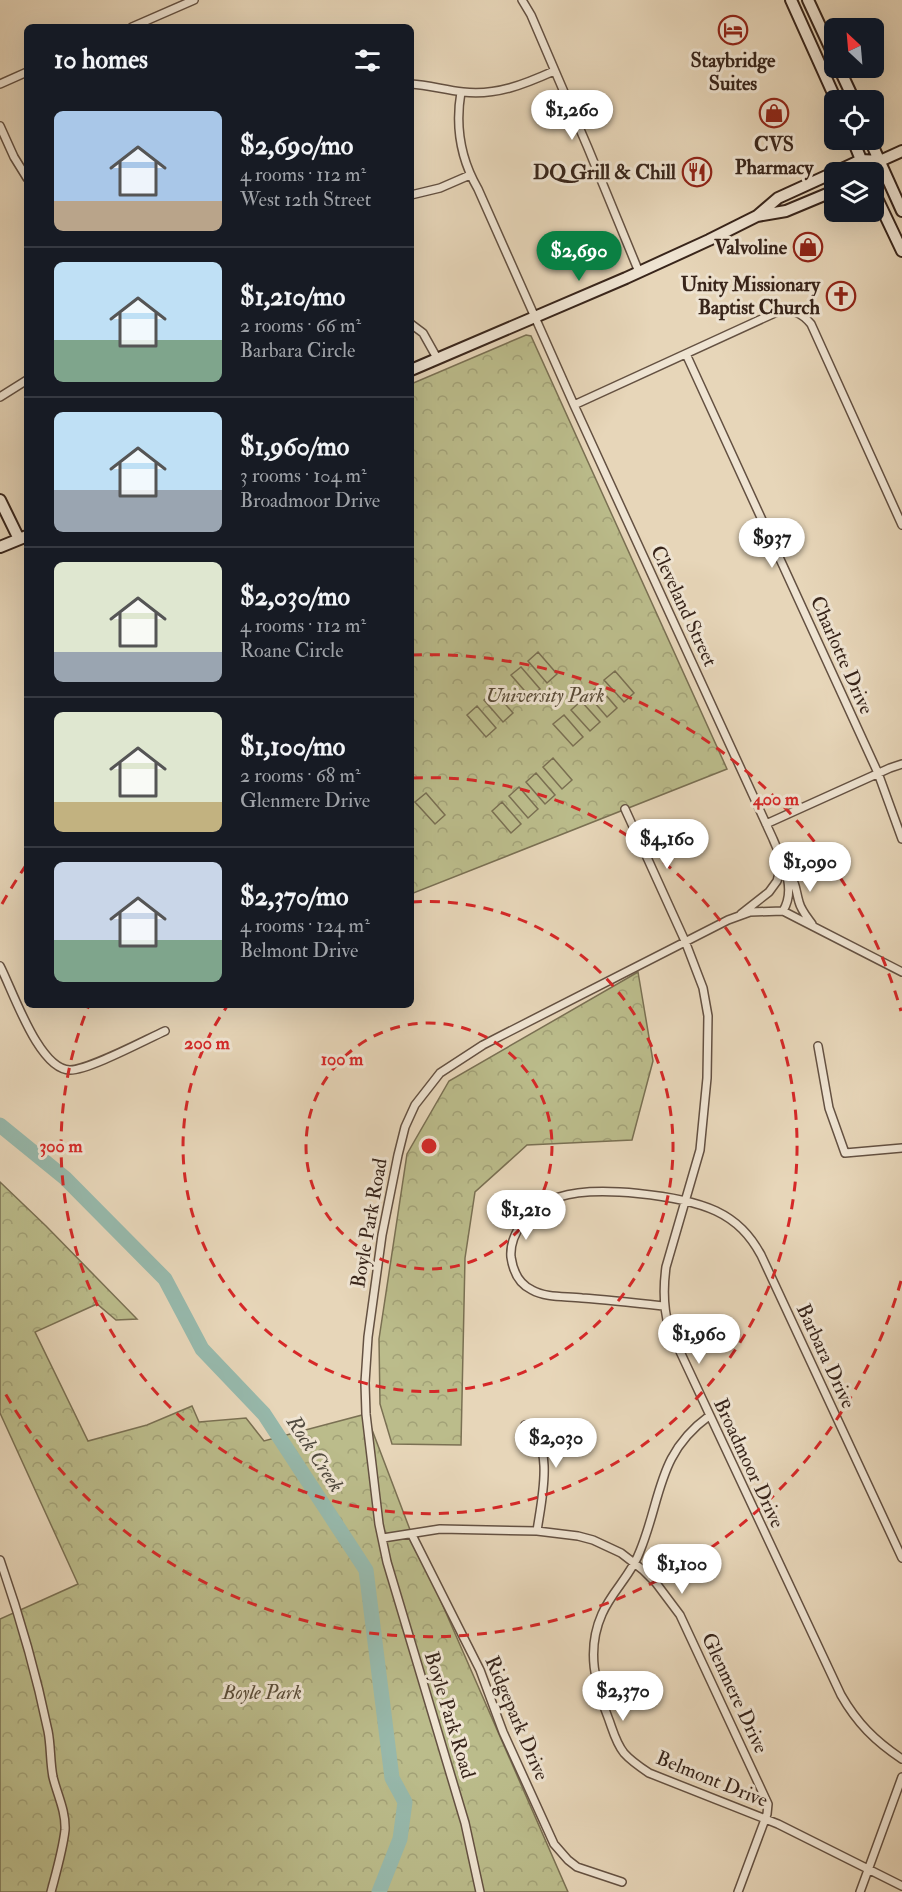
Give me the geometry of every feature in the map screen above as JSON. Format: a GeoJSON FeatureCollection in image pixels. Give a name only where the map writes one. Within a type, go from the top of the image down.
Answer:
{"type":"FeatureCollection","features":[{"type":"Feature","properties":{"kind":"main road"},"geometry":{"type":"LineString","coordinates":[[790,0],[831,90]]}},
{"type":"Feature","properties":{"kind":"main road"},"geometry":{"type":"LineString","coordinates":[[808,0],[824,34]]}},
{"type":"Feature","properties":{"kind":"main road"},"geometry":{"type":"LineString","coordinates":[[857,150],[861,160]]}},
{"type":"Feature","properties":{"kind":"main road"},"geometry":{"type":"LineString","coordinates":[[874,150],[902,211]]}},
{"type":"Feature","properties":{"kind":"main road"},"geometry":{"type":"LineString","coordinates":[[414,369],[639,272],[757,216],[778,198],[861,160],[879,161],[902,151]]}},
{"type":"Feature","properties":{"kind":"main road"},"geometry":{"type":"LineString","coordinates":[[757,216],[786,211],[824,195]]}},
{"type":"Feature","properties":{"kind":"main road"},"geometry":{"type":"LineString","coordinates":[[884,213],[902,250]]}},
{"type":"Feature","properties":{"kind":"main road"},"geometry":{"type":"LineString","coordinates":[[0,500],[23,537],[0,547]]}},
{"type":"Feature","properties":{"kind":"street"},"geometry":{"type":"LineString","coordinates":[[139,24],[194,0]]}},
{"type":"Feature","properties":{"kind":"street"},"geometry":{"type":"LineString","coordinates":[[522,0],[531,15],[639,272]]}},
{"type":"Feature","properties":{"kind":"street"},"geometry":{"type":"LineString","coordinates":[[414,84],[461,92],[490,92],[512,88],[554,71]]}},
{"type":"Feature","properties":{"kind":"street"},"geometry":{"type":"LineString","coordinates":[[0,84],[24,73]]}},
{"type":"Feature","properties":{"kind":"street","name":"Cleveland Street"},"geometry":{"type":"LineString","coordinates":[[461,92],[457,115],[458,133],[470,175],[787,872],[788,904],[783,911]]}},
{"type":"Feature","properties":{"kind":"street"},"geometry":{"type":"LineString","coordinates":[[0,126],[24,173]]}},
{"type":"Feature","properties":{"kind":"street"},"geometry":{"type":"LineString","coordinates":[[414,194],[440,188],[470,175]]}},
{"type":"Feature","properties":{"kind":"street"},"geometry":{"type":"LineString","coordinates":[[574,405],[777,312],[790,310],[799,313],[811,324],[902,525]]}},
{"type":"Feature","properties":{"kind":"street"},"geometry":{"type":"LineString","coordinates":[[414,326],[423,333],[437,358]]}},
{"type":"Feature","properties":{"kind":"street","name":"Charlotte Drive"},"geometry":{"type":"LineString","coordinates":[[686,354],[878,773],[902,839]]}},
{"type":"Feature","properties":{"kind":"street"},"geometry":{"type":"LineString","coordinates":[[0,397],[24,382]]}},
{"type":"Feature","properties":{"kind":"street"},"geometry":{"type":"LineString","coordinates":[[766,824],[902,764]]}},
{"type":"Feature","properties":{"kind":"street","name":"Broadmoor Drive"},"geometry":{"type":"LineString","coordinates":[[625,809],[685,941],[703,988],[708,1016],[709,1037],[700,1150],[666,1267],[663,1306],[669,1328],[849,1708],[871,1737],[902,1759]]}},
{"type":"Feature","properties":{"kind":"street"},"geometry":{"type":"LineString","coordinates":[[738,915],[769,892],[777,881],[782,862]]}},
{"type":"Feature","properties":{"kind":"street"},"geometry":{"type":"LineString","coordinates":[[787,872],[795,882],[803,913],[815,928]]}},
{"type":"Feature","properties":{"kind":"street","name":"Boyle Park Road"},"geometry":{"type":"LineString","coordinates":[[480,1892],[465,1823],[399,1604],[382,1538],[372,1476],[365,1383],[368,1337],[382,1234],[405,1127],[415,1105],[440,1073],[483,1045],[738,915],[762,911],[783,911]]}},
{"type":"Feature","properties":{"kind":"street"},"geometry":{"type":"LineString","coordinates":[[783,911],[902,972]]}},
{"type":"Feature","properties":{"kind":"street"},"geometry":{"type":"LineString","coordinates":[[0,966],[38,1044],[49,1061],[56,1067],[73,1070],[87,1066],[165,1031]]}},
{"type":"Feature","properties":{"kind":"street"},"geometry":{"type":"LineString","coordinates":[[818,1046],[830,1108],[845,1153],[902,1148]]}},
{"type":"Feature","properties":{"kind":"street","name":"Barbara Drive"},"geometry":{"type":"LineString","coordinates":[[663,1306],[560,1296],[534,1291],[522,1283],[515,1272],[511,1246],[517,1231],[530,1215],[557,1198],[603,1192],[635,1194],[704,1206],[727,1217],[743,1229],[753,1240],[902,1558]]}},
{"type":"Feature","properties":{"kind":"street","name":"Belmont Drive"},"geometry":{"type":"LineString","coordinates":[[709,1416],[694,1428],[670,1457],[663,1473],[652,1518],[640,1552],[603,1613],[594,1647],[594,1673],[600,1698],[618,1744],[630,1760],[649,1773],[765,1819],[902,1886]]}},
{"type":"Feature","properties":{"kind":"street"},"geometry":{"type":"LineString","coordinates":[[525,1425],[534,1431],[541,1442],[544,1467],[537,1531]]}},
{"type":"Feature","properties":{"kind":"street","name":"Glenmere Drive"},"geometry":{"type":"LineString","coordinates":[[382,1538],[440,1529],[563,1533],[608,1546],[634,1562],[656,1583],[681,1615],[766,1800],[768,1808],[765,1819],[738,1892]]}},
{"type":"Feature","properties":{"kind":"street","name":"Ridgepark Drive"},"geometry":{"type":"LineString","coordinates":[[412,1535],[480,1670],[503,1732],[554,1844],[577,1867],[622,1882]]}},
{"type":"Feature","properties":{"kind":"street"},"geometry":{"type":"LineString","coordinates":[[0,1560],[33,1664],[49,1734],[54,1778],[64,1813],[65,1830],[51,1892]]}},
{"type":"Feature","properties":{"kind":"street"},"geometry":{"type":"LineString","coordinates":[[860,1892],[902,1777]]}},
{"type":"Feature","properties":{"kind":"green space","name":"University Park"},"geometry":{"type":"Polygon","coordinates":[[[526,335],[531,336],[727,769],[414,893],[414,383],[526,335]]]}},
{"type":"Feature","properties":{"kind":"green space"},"geometry":{"type":"Polygon","coordinates":[[[538,652],[557,674],[547,683],[528,661],[538,652]]]}},
{"type":"Feature","properties":{"kind":"green space"},"geometry":{"type":"Polygon","coordinates":[[[521,667],[540,689],[530,697],[511,675],[521,667]]]}},
{"type":"Feature","properties":{"kind":"green space"},"geometry":{"type":"Polygon","coordinates":[[[615,671],[634,693],[624,702],[604,680],[615,671]]]}},
{"type":"Feature","properties":{"kind":"green space"},"geometry":{"type":"Polygon","coordinates":[[[598,686],[617,708],[607,717],[588,695],[598,686]]]}},
{"type":"Feature","properties":{"kind":"green space"},"geometry":{"type":"Polygon","coordinates":[[[494,691],[513,713],[503,722],[484,700],[494,691]]]}},
{"type":"Feature","properties":{"kind":"green space"},"geometry":{"type":"Polygon","coordinates":[[[581,701],[600,722],[590,731],[571,710],[581,701]]]}},
{"type":"Feature","properties":{"kind":"green space"},"geometry":{"type":"Polygon","coordinates":[[[477,706],[496,728],[486,737],[467,715],[477,706]]]}},
{"type":"Feature","properties":{"kind":"green space"},"geometry":{"type":"Polygon","coordinates":[[[564,715],[583,737],[573,746],[553,724],[564,715]]]}},
{"type":"Feature","properties":{"kind":"green space"},"geometry":{"type":"Polygon","coordinates":[[[553,758],[572,780],[562,789],[543,767],[553,758]]]}},
{"type":"Feature","properties":{"kind":"green space"},"geometry":{"type":"Polygon","coordinates":[[[536,773],[555,795],[545,804],[526,782],[536,773]]]}},
{"type":"Feature","properties":{"kind":"green space"},"geometry":{"type":"Polygon","coordinates":[[[519,787],[538,809],[528,818],[509,796],[519,787]]]}},
{"type":"Feature","properties":{"kind":"green space"},"geometry":{"type":"Polygon","coordinates":[[[426,793],[445,815],[435,824],[415,802],[426,793]]]}},
{"type":"Feature","properties":{"kind":"green space"},"geometry":{"type":"Polygon","coordinates":[[[502,802],[521,824],[511,833],[492,811],[502,802]]]}},
{"type":"Feature","properties":{"kind":"green space"},"geometry":{"type":"Polygon","coordinates":[[[638,972],[653,1061],[632,1140],[527,1145],[475,1192],[465,1258],[461,1445],[392,1444],[380,1404],[379,1339],[407,1154],[449,1081],[638,972]]]}},
{"type":"Feature","properties":{"kind":"green space","name":"Boyle Park"},"geometry":{"type":"Polygon","coordinates":[[[0,1182],[137,1319],[116,1320],[97,1304],[35,1332],[88,1441],[147,1425],[192,1406],[199,1422],[246,1418],[264,1441],[366,1414],[412,1535],[568,1892],[0,1892],[0,1619],[78,1584],[0,1413],[0,1182]]]}},
{"type":"Feature","properties":{"kind":"waterway","name":"Rock Creek"},"geometry":{"type":"LineString","coordinates":[[0,1125],[65,1178],[165,1279],[202,1349],[264,1414],[366,1570],[392,1778],[405,1802],[400,1839],[379,1892]]}},
{"type":"Feature","properties":{"kind":"place","name":"Staybridge Suites"},"geometry":{"type":"Point","coordinates":[733,30]}},
{"type":"Feature","properties":{"kind":"place","name":"CVS Pharmacy"},"geometry":{"type":"Point","coordinates":[774,113]}},
{"type":"Feature","properties":{"kind":"place","name":"DQ Grill & Chill"},"geometry":{"type":"Point","coordinates":[697,172]}},
{"type":"Feature","properties":{"kind":"place","name":"Valvoline"},"geometry":{"type":"Point","coordinates":[808,247]}},
{"type":"Feature","properties":{"kind":"place","name":"Unity Missionary Baptist Church"},"geometry":{"type":"Point","coordinates":[841,296]}}]}
